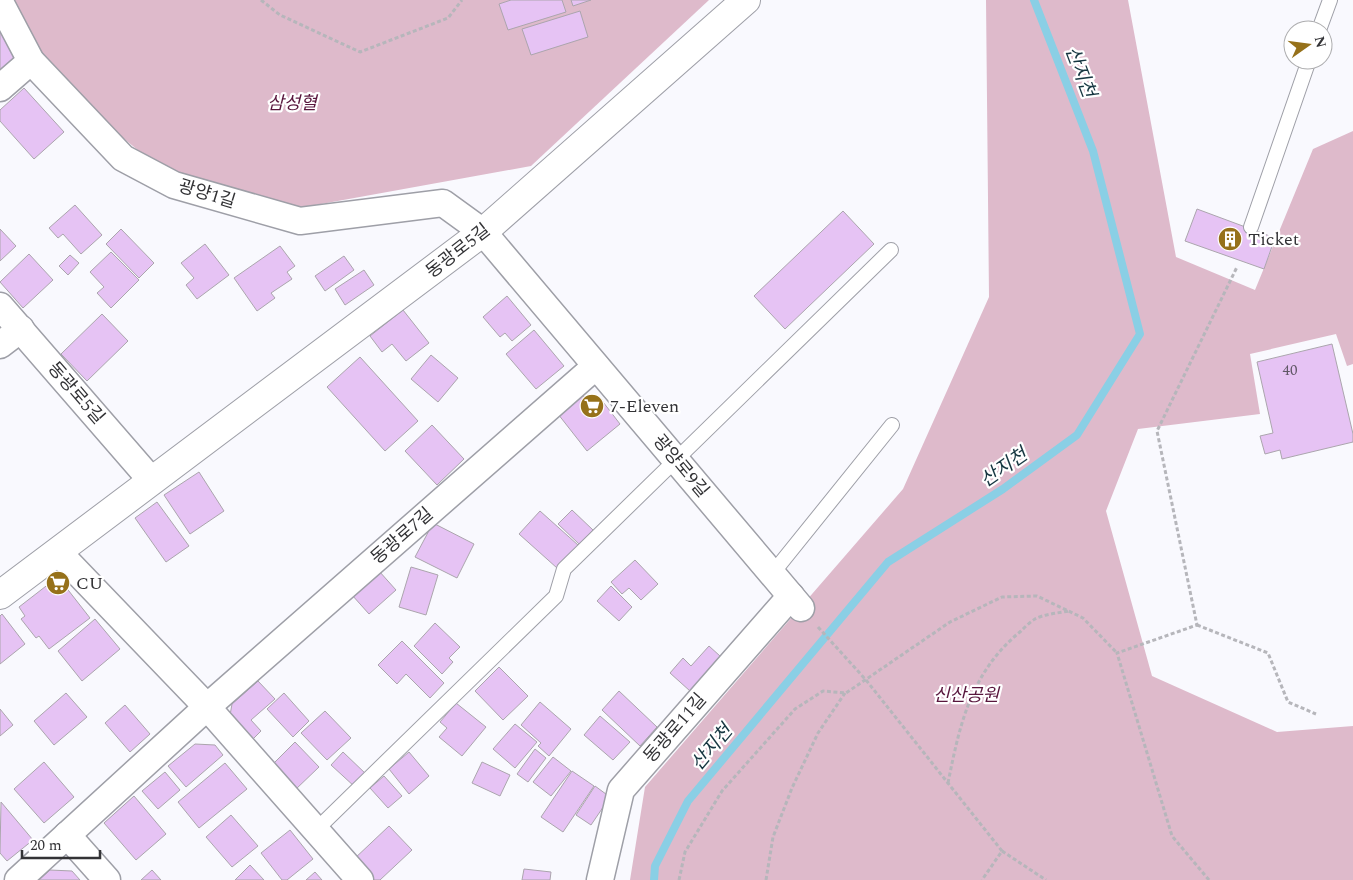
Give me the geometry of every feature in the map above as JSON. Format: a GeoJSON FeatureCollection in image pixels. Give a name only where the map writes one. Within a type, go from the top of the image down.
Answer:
{"type":"FeatureCollection","features":[{"type":"Feature","properties":{"kind":"street","name":"동광로5길"},"geometry":{"type":"LineString","coordinates":[[0,595],[483,232],[746,0]]}},
{"type":"Feature","properties":{"kind":"street","name":"광양1길"},"geometry":{"type":"LineString","coordinates":[[0,2],[31,62],[123,158],[174,185],[300,221],[443,203],[483,232]]}},
{"type":"Feature","properties":{"kind":"street"},"geometry":{"type":"LineString","coordinates":[[0,88],[31,62]]}},
{"type":"Feature","properties":{"kind":"street","name":"광양로9길"},"geometry":{"type":"LineString","coordinates":[[483,232],[796,602]]}},
{"type":"Feature","properties":{"kind":"street","name":"동광로5길"},"geometry":{"type":"LineString","coordinates":[[0,306],[152,481]]}},
{"type":"Feature","properties":{"kind":"street"},"geometry":{"type":"LineString","coordinates":[[0,345],[21,329]]}},
{"type":"Feature","properties":{"kind":"street","name":"동광로7길"},"geometry":{"type":"LineString","coordinates":[[18,880],[207,707],[596,366]]}},
{"type":"Feature","properties":{"kind":"street"},"geometry":{"type":"LineString","coordinates":[[58,552],[207,707],[360,880]]}},
{"type":"Feature","properties":{"kind":"street","name":"동광로11길"},"geometry":{"type":"LineString","coordinates":[[600,880],[622,790],[796,602]]}},
{"type":"Feature","properties":{"kind":"street"},"geometry":{"type":"LineString","coordinates":[[67,835],[107,880]]}},
{"type":"Feature","properties":{"kind":"lane"},"geometry":{"type":"LineString","coordinates":[[1323,20],[1330,0]]}},
{"type":"Feature","properties":{"kind":"lane"},"geometry":{"type":"LineString","coordinates":[[1251,227],[1306,70]]}},
{"type":"Feature","properties":{"kind":"lane"},"geometry":{"type":"LineString","coordinates":[[316,830],[556,596],[564,569],[891,250]]}},
{"type":"Feature","properties":{"kind":"lane"},"geometry":{"type":"LineString","coordinates":[[772,574],[892,425]]}},
{"type":"Feature","properties":{"kind":"path"},"geometry":{"type":"LineString","coordinates":[[261,0],[280,15],[360,52],[448,18],[462,0]]}},
{"type":"Feature","properties":{"kind":"path"},"geometry":{"type":"LineString","coordinates":[[1197,626],[1157,431],[1237,267]]}},
{"type":"Feature","properties":{"kind":"path"},"geometry":{"type":"LineString","coordinates":[[766,880],[772,838],[792,788],[818,733],[846,693],[950,622],[1002,597],[1037,596],[1083,618],[1117,653],[1172,836],[1209,880]]}},
{"type":"Feature","properties":{"kind":"path"},"geometry":{"type":"LineString","coordinates":[[796,602],[866,680],[1002,851],[1046,880]]}},
{"type":"Feature","properties":{"kind":"path"},"geometry":{"type":"LineString","coordinates":[[948,783],[958,732],[979,679],[995,656],[1036,618],[1070,611]]}},
{"type":"Feature","properties":{"kind":"path"},"geometry":{"type":"LineString","coordinates":[[1117,653],[1197,626],[1268,653],[1288,702],[1316,714]]}},
{"type":"Feature","properties":{"kind":"path"},"geometry":{"type":"LineString","coordinates":[[679,880],[685,852],[722,791],[735,776],[795,710],[823,691],[846,693]]}},
{"type":"Feature","properties":{"kind":"path"},"geometry":{"type":"LineString","coordinates":[[982,880],[1002,851]]}},
{"type":"Feature","properties":{"kind":"green space","name":"삼성혈"},"geometry":{"type":"Polygon","coordinates":[[[8,0],[709,0],[531,166],[288,210],[157,166],[93,113],[30,44],[8,0]]]}},
{"type":"Feature","properties":{"kind":"green space","name":"신산공원"},"geometry":{"type":"Polygon","coordinates":[[[986,0],[1128,0],[1176,257],[1255,290],[1313,149],[1353,131],[1353,364],[1347,366],[1336,334],[1250,354],[1260,414],[1138,429],[1106,511],[1152,676],[1277,732],[1353,726],[1353,880],[630,880],[645,787],[903,489],[989,297],[986,0]]]}},
{"type":"Feature","properties":{"kind":"building"},"geometry":{"type":"Polygon","coordinates":[[[511,0],[562,0],[566,12],[508,30],[499,4],[511,0]]]}},
{"type":"Feature","properties":{"kind":"building"},"geometry":{"type":"Polygon","coordinates":[[[571,0],[591,0],[573,6],[571,0]]]}},
{"type":"Feature","properties":{"kind":"building"},"geometry":{"type":"Polygon","coordinates":[[[580,11],[588,37],[531,55],[522,29],[580,11]]]}},
{"type":"Feature","properties":{"kind":"building"},"geometry":{"type":"Polygon","coordinates":[[[0,21],[20,60],[0,77],[0,21]]]}},
{"type":"Feature","properties":{"kind":"building"},"geometry":{"type":"Polygon","coordinates":[[[24,88],[64,132],[34,159],[0,121],[0,110],[24,88]]]}},
{"type":"Feature","properties":{"kind":"building"},"geometry":{"type":"Polygon","coordinates":[[[75,205],[102,235],[81,254],[63,234],[58,238],[49,228],[75,205]]]}},
{"type":"Feature","properties":{"kind":"building","name":"Ticket"},"geometry":{"type":"Polygon","coordinates":[[[1197,209],[1275,238],[1264,269],[1185,241],[1197,209]]]}},
{"type":"Feature","properties":{"kind":"building"},"geometry":{"type":"Polygon","coordinates":[[[843,211],[874,244],[785,329],[754,296],[843,211]]]}},
{"type":"Feature","properties":{"kind":"building"},"geometry":{"type":"Polygon","coordinates":[[[0,229],[16,246],[0,261],[0,229]]]}},
{"type":"Feature","properties":{"kind":"building"},"geometry":{"type":"Polygon","coordinates":[[[121,229],[154,263],[139,278],[106,244],[121,229]]]}},
{"type":"Feature","properties":{"kind":"building"},"geometry":{"type":"Polygon","coordinates":[[[205,244],[229,275],[197,299],[186,285],[194,278],[181,263],[205,244]]]}},
{"type":"Feature","properties":{"kind":"building"},"geometry":{"type":"Polygon","coordinates":[[[280,246],[295,266],[287,272],[292,279],[271,293],[275,298],[257,311],[234,278],[280,246]]]}},
{"type":"Feature","properties":{"kind":"building"},"geometry":{"type":"Polygon","coordinates":[[[111,252],[139,280],[111,308],[97,293],[104,287],[90,272],[111,252]]]}},
{"type":"Feature","properties":{"kind":"building"},"geometry":{"type":"Polygon","coordinates":[[[29,254],[53,280],[23,308],[0,282],[29,254]]]}},
{"type":"Feature","properties":{"kind":"building"},"geometry":{"type":"Polygon","coordinates":[[[70,255],[79,263],[68,275],[59,266],[70,255]]]}},
{"type":"Feature","properties":{"kind":"building"},"geometry":{"type":"Polygon","coordinates":[[[344,256],[354,270],[325,291],[315,276],[344,256]]]}},
{"type":"Feature","properties":{"kind":"building"},"geometry":{"type":"Polygon","coordinates":[[[364,270],[374,285],[345,305],[335,289],[364,270]]]}},
{"type":"Feature","properties":{"kind":"building"},"geometry":{"type":"Polygon","coordinates":[[[507,296],[531,325],[512,341],[505,333],[500,337],[483,317],[507,296]]]}},
{"type":"Feature","properties":{"kind":"building"},"geometry":{"type":"Polygon","coordinates":[[[403,310],[429,343],[406,361],[392,344],[382,352],[370,336],[403,310]]]}},
{"type":"Feature","properties":{"kind":"building"},"geometry":{"type":"Polygon","coordinates":[[[102,314],[128,341],[87,381],[61,354],[102,314]]]}},
{"type":"Feature","properties":{"kind":"building"},"geometry":{"type":"Polygon","coordinates":[[[534,330],[564,366],[536,389],[506,354],[534,330]]]}},
{"type":"Feature","properties":{"kind":"building"},"geometry":{"type":"Polygon","coordinates":[[[1332,344],[1353,434],[1353,442],[1282,459],[1280,450],[1265,454],[1260,436],[1273,433],[1257,362],[1332,344]]]}},
{"type":"Feature","properties":{"kind":"building"},"geometry":{"type":"Polygon","coordinates":[[[431,355],[458,378],[438,402],[411,379],[431,355]]]}},
{"type":"Feature","properties":{"kind":"building"},"geometry":{"type":"Polygon","coordinates":[[[360,357],[418,421],[385,451],[327,387],[360,357]]]}},
{"type":"Feature","properties":{"kind":"building"},"geometry":{"type":"Polygon","coordinates":[[[581,396],[600,398],[620,424],[587,451],[558,414],[581,396]]]}},
{"type":"Feature","properties":{"kind":"building"},"geometry":{"type":"Polygon","coordinates":[[[432,425],[464,459],[437,485],[405,451],[432,425]]]}},
{"type":"Feature","properties":{"kind":"building"},"geometry":{"type":"Polygon","coordinates":[[[199,472],[224,511],[190,534],[164,495],[199,472]]]}},
{"type":"Feature","properties":{"kind":"building"},"geometry":{"type":"Polygon","coordinates":[[[157,502],[189,546],[166,562],[135,518],[157,502]]]}},
{"type":"Feature","properties":{"kind":"building"},"geometry":{"type":"Polygon","coordinates":[[[572,510],[593,530],[579,544],[558,524],[572,510]]]}},
{"type":"Feature","properties":{"kind":"building"},"geometry":{"type":"Polygon","coordinates":[[[540,511],[578,545],[557,568],[519,534],[540,511]]]}},
{"type":"Feature","properties":{"kind":"building"},"geometry":{"type":"Polygon","coordinates":[[[433,523],[474,544],[457,578],[415,557],[433,523]]]}},
{"type":"Feature","properties":{"kind":"building"},"geometry":{"type":"Polygon","coordinates":[[[635,560],[658,584],[641,600],[629,588],[622,594],[611,582],[635,560]]]}},
{"type":"Feature","properties":{"kind":"building"},"geometry":{"type":"Polygon","coordinates":[[[411,567],[438,575],[426,615],[399,607],[411,567]]]}},
{"type":"Feature","properties":{"kind":"building"},"geometry":{"type":"Polygon","coordinates":[[[379,571],[396,590],[369,614],[352,595],[379,571]]]}},
{"type":"Feature","properties":{"kind":"building"},"geometry":{"type":"Polygon","coordinates":[[[50,583],[65,586],[90,618],[49,649],[39,636],[36,638],[21,619],[25,616],[19,607],[50,583]]]}},
{"type":"Feature","properties":{"kind":"building"},"geometry":{"type":"Polygon","coordinates":[[[611,586],[632,607],[619,621],[597,601],[611,586]]]}},
{"type":"Feature","properties":{"kind":"building"},"geometry":{"type":"Polygon","coordinates":[[[2,614],[25,644],[0,664],[0,616],[2,614]]]}},
{"type":"Feature","properties":{"kind":"building"},"geometry":{"type":"Polygon","coordinates":[[[95,619],[120,649],[82,681],[58,651],[95,619]]]}},
{"type":"Feature","properties":{"kind":"building"},"geometry":{"type":"Polygon","coordinates":[[[435,623],[460,647],[449,658],[453,662],[442,674],[414,646],[435,623]]]}},
{"type":"Feature","properties":{"kind":"building"},"geometry":{"type":"Polygon","coordinates":[[[402,641],[444,683],[430,698],[406,674],[397,684],[378,665],[402,641]]]}},
{"type":"Feature","properties":{"kind":"building"},"geometry":{"type":"Polygon","coordinates":[[[709,646],[720,656],[690,691],[670,673],[683,658],[691,666],[709,646]]]}},
{"type":"Feature","properties":{"kind":"building"},"geometry":{"type":"Polygon","coordinates":[[[499,667],[528,696],[503,720],[475,691],[499,667]]]}},
{"type":"Feature","properties":{"kind":"building"},"geometry":{"type":"Polygon","coordinates":[[[258,681],[275,699],[251,720],[261,731],[249,743],[229,721],[232,704],[258,681]]]}},
{"type":"Feature","properties":{"kind":"building"},"geometry":{"type":"Polygon","coordinates":[[[619,691],[657,727],[640,746],[602,710],[619,691]]]}},
{"type":"Feature","properties":{"kind":"building"},"geometry":{"type":"Polygon","coordinates":[[[66,693],[87,717],[54,745],[34,721],[66,693]]]}},
{"type":"Feature","properties":{"kind":"building"},"geometry":{"type":"Polygon","coordinates":[[[284,693],[309,721],[293,737],[267,709],[284,693]]]}},
{"type":"Feature","properties":{"kind":"building"},"geometry":{"type":"Polygon","coordinates":[[[540,702],[571,729],[549,756],[538,746],[541,743],[521,725],[540,702]]]}},
{"type":"Feature","properties":{"kind":"building"},"geometry":{"type":"Polygon","coordinates":[[[456,703],[486,727],[462,756],[439,737],[447,728],[440,722],[456,703]]]}},
{"type":"Feature","properties":{"kind":"building"},"geometry":{"type":"Polygon","coordinates":[[[125,705],[150,734],[130,752],[105,723],[125,705]]]}},
{"type":"Feature","properties":{"kind":"building"},"geometry":{"type":"Polygon","coordinates":[[[0,709],[13,725],[0,736],[0,709]]]}},
{"type":"Feature","properties":{"kind":"building"},"geometry":{"type":"Polygon","coordinates":[[[325,711],[351,738],[327,760],[301,733],[325,711]]]}},
{"type":"Feature","properties":{"kind":"building"},"geometry":{"type":"Polygon","coordinates":[[[600,716],[630,742],[613,760],[584,735],[600,716]]]}},
{"type":"Feature","properties":{"kind":"building"},"geometry":{"type":"Polygon","coordinates":[[[515,724],[537,742],[515,768],[493,749],[515,724]]]}},
{"type":"Feature","properties":{"kind":"building"},"geometry":{"type":"Polygon","coordinates":[[[295,742],[319,767],[295,790],[272,765],[295,742]]]}},
{"type":"Feature","properties":{"kind":"building"},"geometry":{"type":"Polygon","coordinates":[[[195,744],[215,745],[223,755],[186,787],[168,766],[195,744]]]}},
{"type":"Feature","properties":{"kind":"building"},"geometry":{"type":"Polygon","coordinates":[[[535,749],[546,758],[528,782],[517,774],[535,749]]]}},
{"type":"Feature","properties":{"kind":"building"},"geometry":{"type":"Polygon","coordinates":[[[343,752],[367,775],[355,787],[331,765],[343,752]]]}},
{"type":"Feature","properties":{"kind":"building"},"geometry":{"type":"Polygon","coordinates":[[[409,752],[429,776],[409,794],[389,769],[409,752]]]}},
{"type":"Feature","properties":{"kind":"building"},"geometry":{"type":"Polygon","coordinates":[[[553,757],[571,771],[551,796],[533,782],[553,757]]]}},
{"type":"Feature","properties":{"kind":"building"},"geometry":{"type":"Polygon","coordinates":[[[44,762],[74,797],[44,823],[14,789],[44,762]]]}},
{"type":"Feature","properties":{"kind":"building"},"geometry":{"type":"Polygon","coordinates":[[[482,762],[510,775],[500,796],[472,783],[482,762]]]}},
{"type":"Feature","properties":{"kind":"building"},"geometry":{"type":"Polygon","coordinates":[[[225,763],[247,789],[199,828],[178,802],[225,763]]]}},
{"type":"Feature","properties":{"kind":"building"},"geometry":{"type":"Polygon","coordinates":[[[572,771],[594,786],[563,832],[541,817],[572,771]]]}},
{"type":"Feature","properties":{"kind":"building"},"geometry":{"type":"Polygon","coordinates":[[[165,772],[180,790],[158,809],[142,791],[165,772]]]}},
{"type":"Feature","properties":{"kind":"building"},"geometry":{"type":"Polygon","coordinates":[[[384,776],[402,796],[388,808],[370,788],[384,776]]]}},
{"type":"Feature","properties":{"kind":"building"},"geometry":{"type":"Polygon","coordinates":[[[595,786],[610,797],[591,825],[576,815],[595,786]]]}},
{"type":"Feature","properties":{"kind":"building"},"geometry":{"type":"Polygon","coordinates":[[[134,796],[166,834],[136,860],[104,823],[134,796]]]}},
{"type":"Feature","properties":{"kind":"building"},"geometry":{"type":"Polygon","coordinates":[[[1,802],[33,840],[7,861],[0,853],[1,802]]]}},
{"type":"Feature","properties":{"kind":"building"},"geometry":{"type":"Polygon","coordinates":[[[231,815],[258,846],[232,867],[206,837],[231,815]]]}},
{"type":"Feature","properties":{"kind":"building"},"geometry":{"type":"Polygon","coordinates":[[[389,826],[412,850],[380,880],[372,880],[353,860],[389,826]]]}},
{"type":"Feature","properties":{"kind":"building"},"geometry":{"type":"Polygon","coordinates":[[[290,830],[313,859],[287,880],[282,880],[261,853],[290,830]]]}},
{"type":"Feature","properties":{"kind":"building"},"geometry":{"type":"Polygon","coordinates":[[[250,865],[264,880],[235,880],[250,865]]]}},
{"type":"Feature","properties":{"kind":"building"},"geometry":{"type":"Polygon","coordinates":[[[524,869],[551,872],[550,880],[522,880],[524,869]]]}},
{"type":"Feature","properties":{"kind":"building"},"geometry":{"type":"Polygon","coordinates":[[[50,870],[72,871],[80,880],[39,880],[50,870]]]}},
{"type":"Feature","properties":{"kind":"building"},"geometry":{"type":"Polygon","coordinates":[[[152,870],[161,880],[141,880],[152,870]]]}},
{"type":"Feature","properties":{"kind":"building"},"geometry":{"type":"Polygon","coordinates":[[[315,872],[322,880],[306,880],[315,872]]]}},
{"type":"Feature","properties":{"kind":"waterway","name":"산지천"},"geometry":{"type":"LineString","coordinates":[[654,880],[655,866],[688,801],[888,562],[1003,489],[1077,435],[1140,334],[1093,151],[1034,0]]}},
{"type":"Feature","properties":{"kind":"place","name":"Ticket"},"geometry":{"type":"Point","coordinates":[1230,239]}},
{"type":"Feature","properties":{"kind":"place","name":"7-Eleven"},"geometry":{"type":"Point","coordinates":[592,406]}},
{"type":"Feature","properties":{"kind":"place","name":"CU"},"geometry":{"type":"Point","coordinates":[58,583]}}]}
